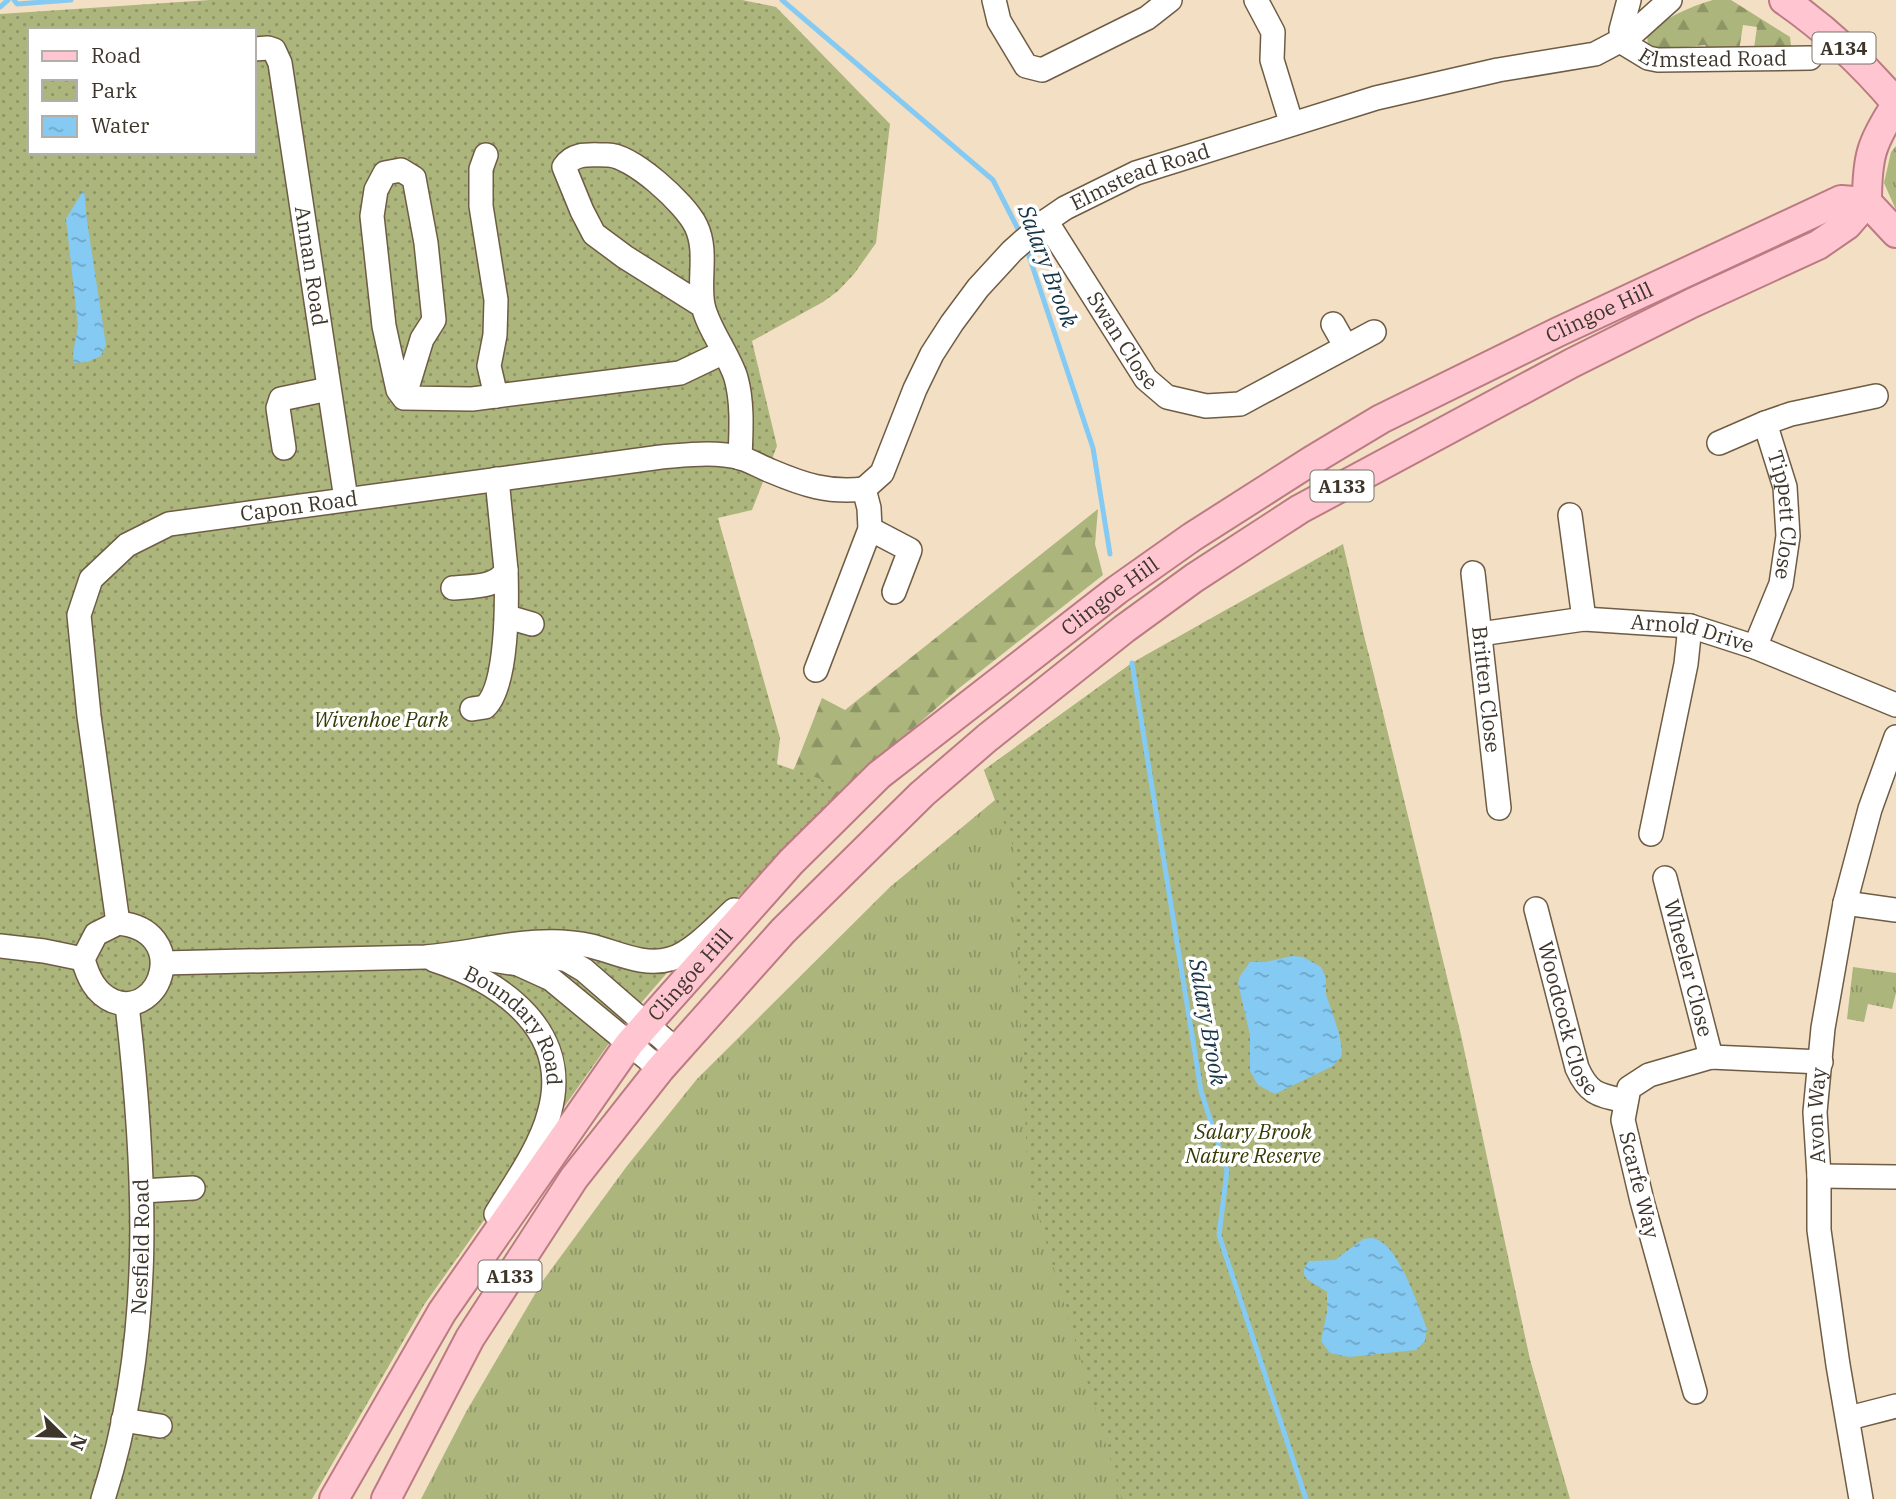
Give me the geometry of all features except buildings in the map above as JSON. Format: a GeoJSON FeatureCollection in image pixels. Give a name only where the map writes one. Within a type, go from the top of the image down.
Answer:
{"type":"FeatureCollection","features":[{"type":"Feature","properties":{"kind":"main road","name":"A134"},"geometry":{"type":"LineString","coordinates":[[1784,0],[1843,47],[1875,78],[1896,104]]}},
{"type":"Feature","properties":{"kind":"main road"},"geometry":{"type":"LineString","coordinates":[[1896,104],[1877,133],[1867,167],[1867,202],[1896,233]]}},
{"type":"Feature","properties":{"kind":"main road","name":"Clingoe Hill"},"geometry":{"type":"LineString","coordinates":[[334,1499],[442,1312],[638,1033],[791,862],[879,775],[1117,590],[1192,537],[1381,419],[1558,332],[1841,200],[1867,202]]}},
{"type":"Feature","properties":{"kind":"main road","name":"Clingoe Hill"},"geometry":{"type":"LineString","coordinates":[[386,1499],[470,1338],[575,1178],[668,1059],[783,931],[922,794],[1092,654],[1194,578],[1300,509],[1692,303],[1818,245],[1846,225],[1867,202]]}},
{"type":"Feature","properties":{"kind":"street"},"geometry":{"type":"LineString","coordinates":[[994,0],[999,21],[1026,66],[1042,70],[1147,18],[1170,0]]}},
{"type":"Feature","properties":{"kind":"street"},"geometry":{"type":"LineString","coordinates":[[1256,0],[1273,32],[1272,61],[1292,122]]}},
{"type":"Feature","properties":{"kind":"street","name":"Elmstead Road"},"geometry":{"type":"LineString","coordinates":[[1621,39],[1629,0]]}},
{"type":"Feature","properties":{"kind":"street","name":"Elmstead Road"},"geometry":{"type":"LineString","coordinates":[[864,489],[882,473],[915,389],[932,354],[978,288],[1012,251],[1065,208],[1136,173],[1376,97],[1542,61],[1595,54],[1631,35],[1670,0]]}},
{"type":"Feature","properties":{"kind":"street","name":"Elmstead Road"},"geometry":{"type":"LineString","coordinates":[[1621,39],[1648,58],[1658,60],[1810,58]]}},
{"type":"Feature","properties":{"kind":"street","name":"Annan Road"},"geometry":{"type":"LineString","coordinates":[[257,48],[274,50],[281,63],[346,499]]}},
{"type":"Feature","properties":{"kind":"street"},"geometry":{"type":"LineString","coordinates":[[486,155],[481,169],[481,206],[496,300],[495,335],[489,366],[496,396]]}},
{"type":"Feature","properties":{"kind":"street"},"geometry":{"type":"LineString","coordinates":[[703,306],[625,257],[594,234],[564,167],[570,159],[583,155],[613,155],[646,173],[677,199],[697,227],[703,264],[703,306],[736,379],[742,426],[740,458]]}},
{"type":"Feature","properties":{"kind":"street"},"geometry":{"type":"LineString","coordinates":[[401,170],[414,178],[426,243],[434,320],[422,339],[404,398],[398,390],[384,326],[372,216],[376,190],[385,173],[401,170]]}},
{"type":"Feature","properties":{"kind":"street","name":"Swan Close"},"geometry":{"type":"LineString","coordinates":[[1039,227],[1146,379],[1167,397],[1206,406],[1240,404],[1374,332]]}},
{"type":"Feature","properties":{"kind":"street"},"geometry":{"type":"LineString","coordinates":[[1333,324],[1346,347]]}},
{"type":"Feature","properties":{"kind":"street"},"geometry":{"type":"LineString","coordinates":[[404,398],[471,399],[680,373],[724,352]]}},
{"type":"Feature","properties":{"kind":"street"},"geometry":{"type":"LineString","coordinates":[[284,448],[278,408],[281,399],[319,391]]}},
{"type":"Feature","properties":{"kind":"street","name":"Tippett Close"},"geometry":{"type":"LineString","coordinates":[[1718,443],[1791,414],[1876,396]]}},
{"type":"Feature","properties":{"kind":"street","name":"Tippett Close"},"geometry":{"type":"LineString","coordinates":[[1755,647],[1781,584],[1788,536],[1785,487],[1765,423]]}},
{"type":"Feature","properties":{"kind":"street","name":"Capon Road"},"geometry":{"type":"LineString","coordinates":[[118,923],[83,738],[79,615],[91,579],[127,545],[169,524],[706,453],[740,458],[823,490],[841,492],[864,489]]}},
{"type":"Feature","properties":{"kind":"street"},"geometry":{"type":"LineString","coordinates":[[472,709],[485,706],[495,694],[508,617],[497,479]]}},
{"type":"Feature","properties":{"kind":"street"},"geometry":{"type":"LineString","coordinates":[[816,670],[870,529],[869,508],[864,489]]}},
{"type":"Feature","properties":{"kind":"street"},"geometry":{"type":"LineString","coordinates":[[1570,516],[1584,619]]}},
{"type":"Feature","properties":{"kind":"street"},"geometry":{"type":"LineString","coordinates":[[870,529],[910,550],[894,592]]}},
{"type":"Feature","properties":{"kind":"street"},"geometry":{"type":"LineString","coordinates":[[453,588],[495,582],[503,578],[506,570]]}},
{"type":"Feature","properties":{"kind":"street","name":"Britten Close"},"geometry":{"type":"LineString","coordinates":[[1473,573],[1499,808]]}},
{"type":"Feature","properties":{"kind":"street"},"geometry":{"type":"LineString","coordinates":[[508,617],[532,624]]}},
{"type":"Feature","properties":{"kind":"street","name":"Arnold Drive"},"geometry":{"type":"LineString","coordinates":[[1479,634],[1584,619],[1690,626],[1755,647],[1896,705]]}},
{"type":"Feature","properties":{"kind":"street"},"geometry":{"type":"LineString","coordinates":[[1651,834],[1686,664],[1690,626]]}},
{"type":"Feature","properties":{"kind":"street","name":"Avon Way"},"geometry":{"type":"LineString","coordinates":[[1861,1499],[1822,1255],[1815,1112],[1832,968],[1845,903],[1870,809],[1896,737]]}},
{"type":"Feature","properties":{"kind":"street","name":"Boundary Road"},"geometry":{"type":"LineString","coordinates":[[163,963],[425,957],[457,955],[490,946],[560,942],[589,945],[638,960],[671,959],[708,933],[791,862]]}},
{"type":"Feature","properties":{"kind":"street","name":"Wheeler Close"},"geometry":{"type":"LineString","coordinates":[[1665,878],[1711,1057]]}},
{"type":"Feature","properties":{"kind":"street"},"geometry":{"type":"LineString","coordinates":[[1845,903],[1896,910]]}},
{"type":"Feature","properties":{"kind":"street","name":"Woodcock Close"},"geometry":{"type":"LineString","coordinates":[[1536,909],[1577,1069],[1585,1087],[1602,1096],[1626,1101]]}},
{"type":"Feature","properties":{"kind":"street"},"geometry":{"type":"LineString","coordinates":[[118,923],[144,929],[158,943],[163,963],[160,979],[153,990],[142,999],[127,1005],[111,1000],[97,990],[83,959],[96,934],[118,923]]}},
{"type":"Feature","properties":{"kind":"street"},"geometry":{"type":"LineString","coordinates":[[0,946],[83,959]]}},
{"type":"Feature","properties":{"kind":"street","name":"Boundary Road"},"geometry":{"type":"LineString","coordinates":[[490,946],[545,954],[567,960],[584,970],[638,1033],[668,1059]]}},
{"type":"Feature","properties":{"kind":"street","name":"Boundary Road"},"geometry":{"type":"LineString","coordinates":[[457,955],[518,964],[539,972],[638,1033]]}},
{"type":"Feature","properties":{"kind":"street","name":"Boundary Road"},"geometry":{"type":"LineString","coordinates":[[425,957],[474,975],[521,1007],[539,1032],[550,1054],[554,1084],[549,1115],[542,1134],[442,1312]]}},
{"type":"Feature","properties":{"kind":"street","name":"Nesfield Road"},"geometry":{"type":"LineString","coordinates":[[105,1494],[123,1420],[138,1326],[144,1236],[127,1005]]}},
{"type":"Feature","properties":{"kind":"street","name":"Scarfe Way"},"geometry":{"type":"LineString","coordinates":[[1695,1392],[1636,1178],[1623,1120],[1629,1088],[1649,1075],[1711,1057],[1821,1062]]}},
{"type":"Feature","properties":{"kind":"street"},"geometry":{"type":"LineString","coordinates":[[1819,1176],[1896,1177]]}},
{"type":"Feature","properties":{"kind":"street"},"geometry":{"type":"LineString","coordinates":[[142,1191],[193,1188]]}},
{"type":"Feature","properties":{"kind":"street"},"geometry":{"type":"LineString","coordinates":[[1849,1418],[1896,1406]]}},
{"type":"Feature","properties":{"kind":"street"},"geometry":{"type":"LineString","coordinates":[[123,1420],[160,1426]]}},
{"type":"Feature","properties":{"kind":"green space","name":"Wivenhoe Park"},"geometry":{"type":"Polygon","coordinates":[[[210,0],[742,0],[776,7],[890,124],[876,243],[838,291],[752,341],[777,446],[752,510],[718,518],[780,738],[777,764],[841,786],[806,831],[704,930],[622,1025],[424,1305],[312,1499],[0,1499],[0,14],[210,0]]]}},
{"type":"Feature","properties":{"kind":"green space"},"geometry":{"type":"Polygon","coordinates":[[[1713,0],[1731,0],[1790,37],[1791,46],[1789,49],[1754,48],[1757,27],[1743,25],[1739,51],[1710,52],[1705,45],[1677,48],[1676,52],[1648,46],[1647,35],[1661,23],[1713,0]]]}},
{"type":"Feature","properties":{"kind":"green space"},"geometry":{"type":"Polygon","coordinates":[[[1896,146],[1896,210],[1884,183],[1891,152],[1896,146]]]}},
{"type":"Feature","properties":{"kind":"green space"},"geometry":{"type":"Polygon","coordinates":[[[1098,509],[1095,544],[1103,575],[958,689],[782,844],[780,800],[822,698],[845,710],[1098,509]]]}},
{"type":"Feature","properties":{"kind":"green space"},"geometry":{"type":"Polygon","coordinates":[[[1343,544],[1530,1360],[1570,1499],[421,1499],[466,1412],[542,1282],[627,1166],[697,1079],[890,887],[995,800],[984,770],[1132,663],[1343,544]]]}},
{"type":"Feature","properties":{"kind":"green space","name":"Salary Brook Nature Reserve"},"geometry":{"type":"Polygon","coordinates":[[[1341,551],[1370,659],[1461,1035],[1530,1360],[1569,1499],[1122,1499],[1028,1181],[1013,846],[984,770],[1132,663],[1226,610],[1341,551]]]}},
{"type":"Feature","properties":{"kind":"green space"},"geometry":{"type":"Polygon","coordinates":[[[1853,967],[1896,973],[1896,993],[1892,1009],[1868,1004],[1864,1022],[1847,1019],[1853,967]]]}},
{"type":"Feature","properties":{"kind":"water"},"geometry":{"type":"Polygon","coordinates":[[[84,189],[106,345],[101,356],[87,362],[74,363],[78,326],[66,219],[84,189]]]}},
{"type":"Feature","properties":{"kind":"water"},"geometry":{"type":"Polygon","coordinates":[[[1292,956],[1303,957],[1321,967],[1326,978],[1326,994],[1342,1051],[1341,1057],[1333,1066],[1275,1094],[1258,1085],[1250,1071],[1250,1035],[1238,983],[1250,962],[1265,962],[1292,956]]]}},
{"type":"Feature","properties":{"kind":"water"},"geometry":{"type":"Polygon","coordinates":[[[1372,1238],[1390,1250],[1406,1276],[1427,1329],[1425,1341],[1416,1350],[1349,1357],[1330,1353],[1321,1341],[1327,1312],[1327,1292],[1308,1280],[1305,1267],[1309,1261],[1335,1260],[1363,1239],[1372,1238]]]}},
{"type":"Feature","properties":{"kind":"waterway"},"geometry":{"type":"LineString","coordinates":[[0,7],[8,0]]}},
{"type":"Feature","properties":{"kind":"waterway","name":"Salary Brook"},"geometry":{"type":"LineString","coordinates":[[14,0],[17,4],[71,0]]}},
{"type":"Feature","properties":{"kind":"waterway","name":"Salary Brook"},"geometry":{"type":"LineString","coordinates":[[782,0],[993,180],[1021,235]]}},
{"type":"Feature","properties":{"kind":"waterway","name":"Salary Brook"},"geometry":{"type":"LineString","coordinates":[[1026,247],[1093,448],[1110,554]]}},
{"type":"Feature","properties":{"kind":"waterway","name":"Salary Brook"},"geometry":{"type":"LineString","coordinates":[[1132,663],[1201,1091],[1227,1171],[1219,1235],[1306,1499]]}}]}
